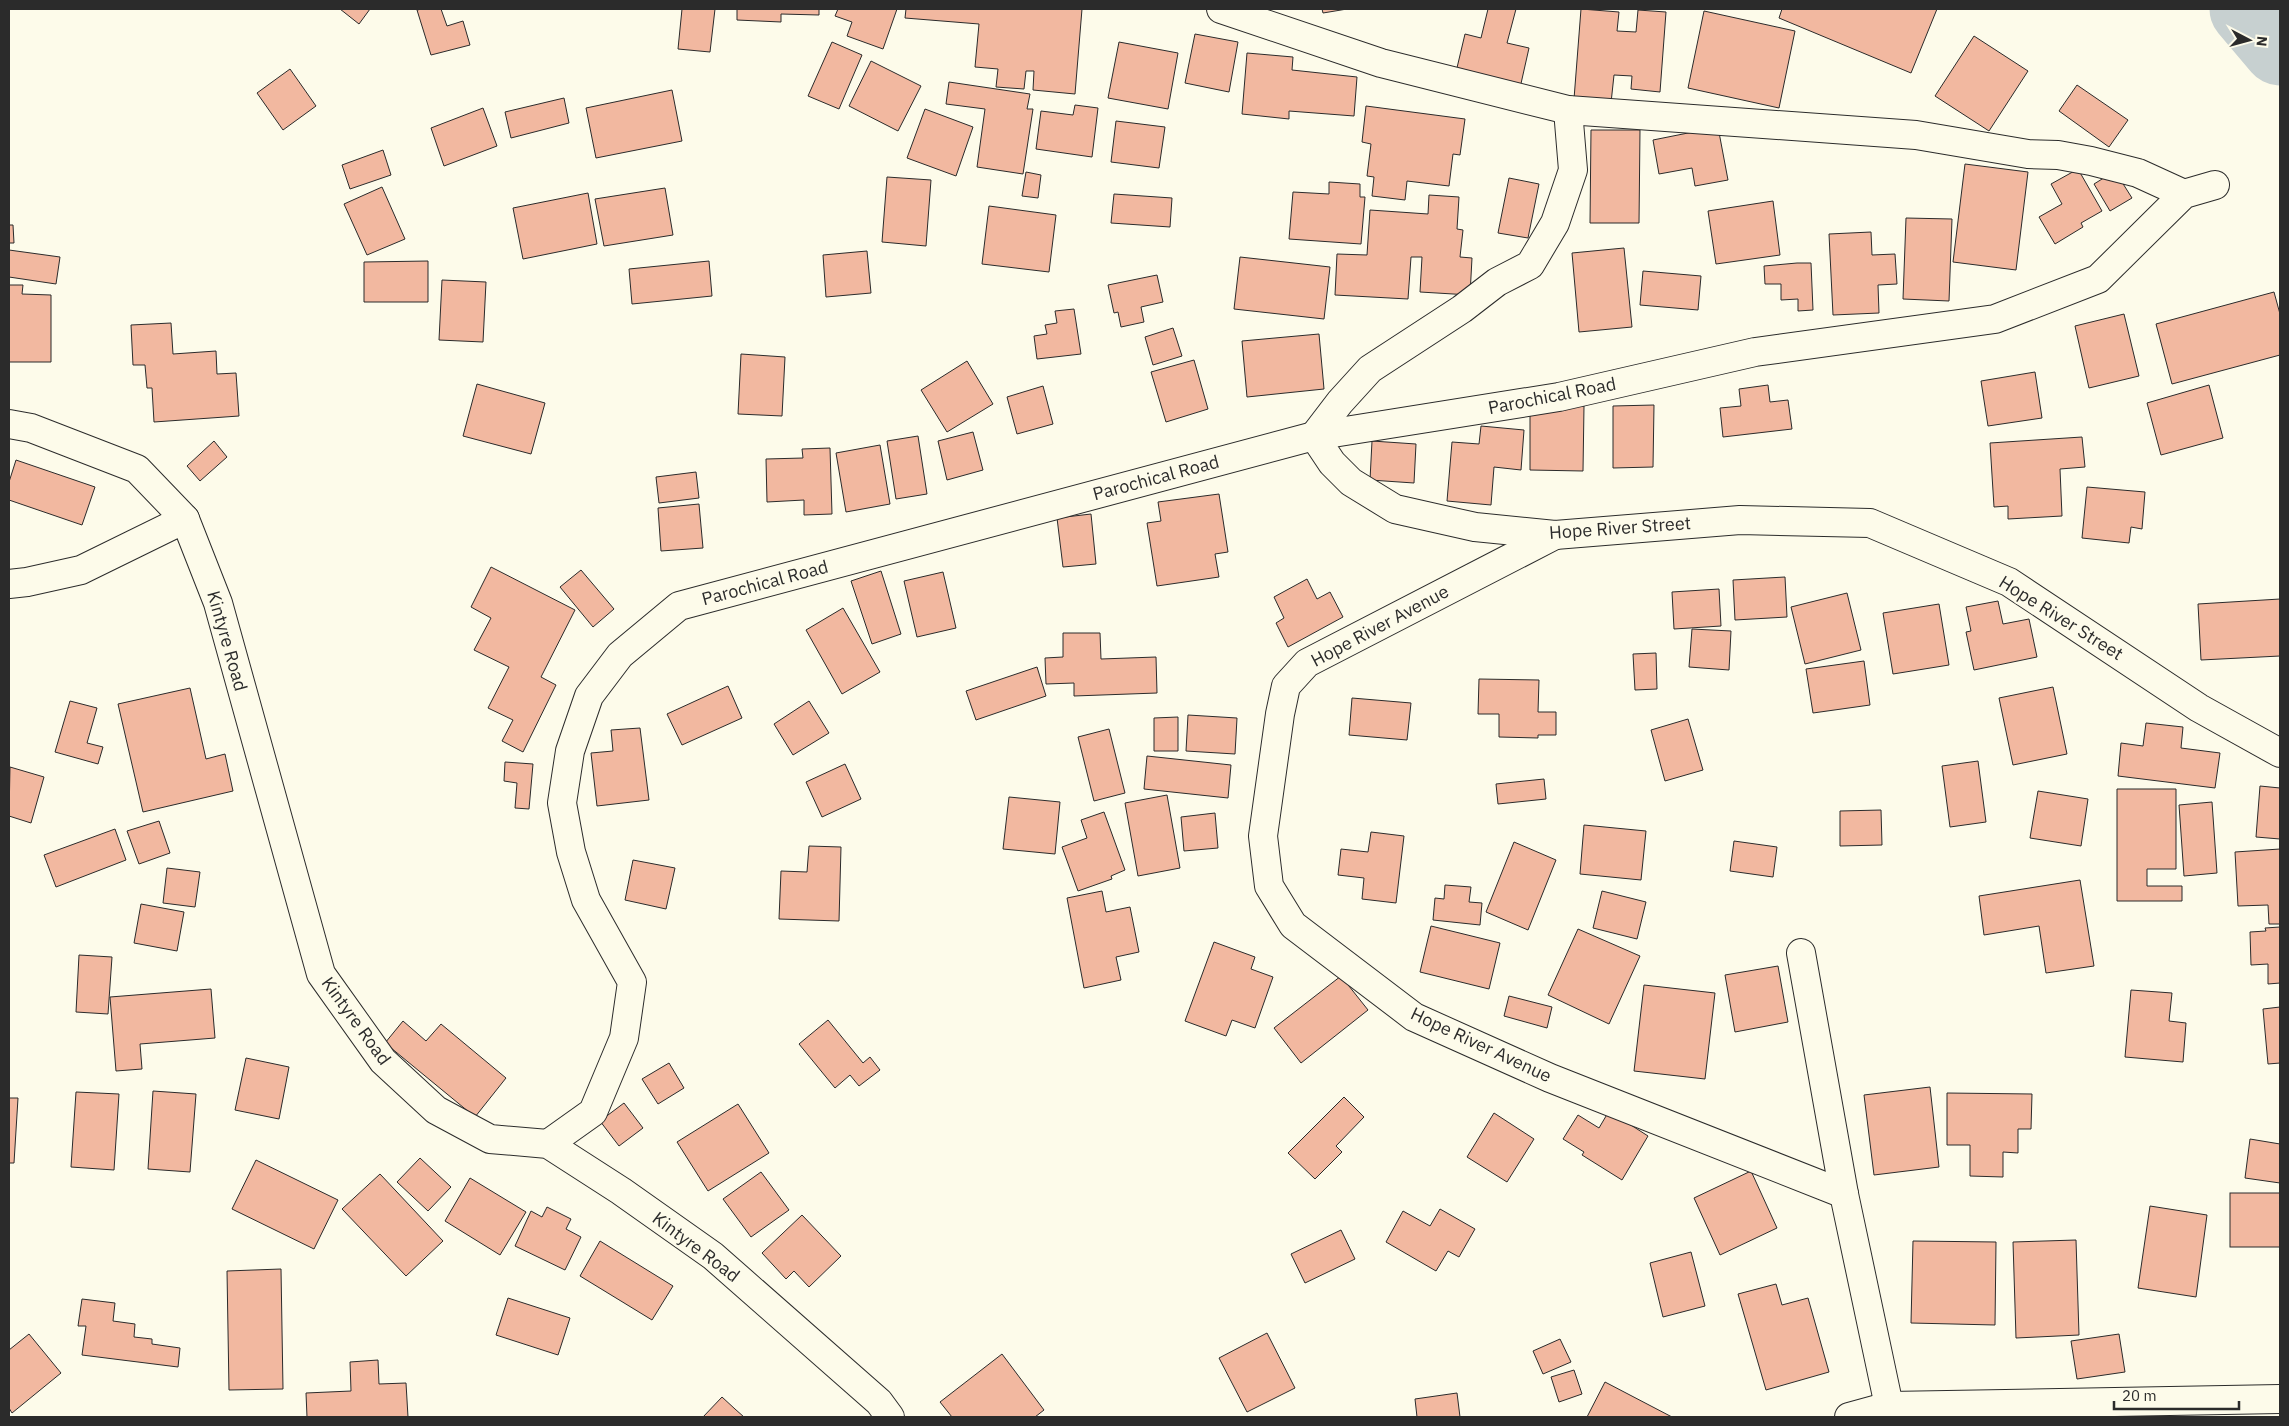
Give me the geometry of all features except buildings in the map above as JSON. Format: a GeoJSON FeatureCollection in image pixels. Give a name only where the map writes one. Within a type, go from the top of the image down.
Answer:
{"type":"FeatureCollection","features":[{"type":"Feature","properties":{"kind":"street"},"geometry":{"type":"LineString","coordinates":[[1221,9],[1382,62],[1568,110],[1916,135],[2028,154],[2058,155],[2091,161],[2138,173],[2184,194]]}},
{"type":"Feature","properties":{"kind":"street"},"geometry":{"type":"LineString","coordinates":[[1314,436],[1370,369],[1462,309],[1497,282],[1530,264],[1555,223],[1573,170],[1568,110]]}},
{"type":"Feature","properties":{"kind":"street","name":"Parochical Road"},"geometry":{"type":"LineString","coordinates":[[548,1144],[593,1112],[624,1038],[632,982],[586,900],[571,852],[562,803],[570,751],[589,696],[620,655],[679,606],[1314,436],[1558,397],[1755,352],[1995,319],[2098,279],[2184,194],[2215,185]]}},
{"type":"Feature","properties":{"kind":"street","name":"Kintyre Road"},"geometry":{"type":"LineString","coordinates":[[9,424],[31,428],[137,469],[185,519],[218,603],[321,974],[383,1061],[436,1110],[490,1139],[548,1144],[621,1191],[712,1256],[880,1402],[890,1417]]}},
{"type":"Feature","properties":{"kind":"street","name":"Hope River Street"},"geometry":{"type":"LineString","coordinates":[[1314,436],[1332,464],[1351,482],[1395,509],[1475,527],[1555,535],[1740,520],[1870,523],[2009,582],[2199,708],[2280,753]]}},
{"type":"Feature","properties":{"kind":"street"},"geometry":{"type":"LineString","coordinates":[[9,584],[81,570],[185,519]]}},
{"type":"Feature","properties":{"kind":"street","name":"Hope River Avenue"},"geometry":{"type":"LineString","coordinates":[[1555,535],[1307,662],[1286,686],[1280,714],[1262,836],[1269,886],[1293,925],[1414,1017],[1550,1078],[1844,1194]]}},
{"type":"Feature","properties":{"kind":"street"},"geometry":{"type":"LineString","coordinates":[[1801,953],[1844,1194],[1889,1406]]}},
{"type":"Feature","properties":{"kind":"street"},"geometry":{"type":"LineString","coordinates":[[1849,1417],[1889,1406],[2280,1399]]}},
{"type":"Feature","properties":{"kind":"waterway"},"geometry":{"type":"LineString","coordinates":[[2247,9],[2280,48]]}}]}
